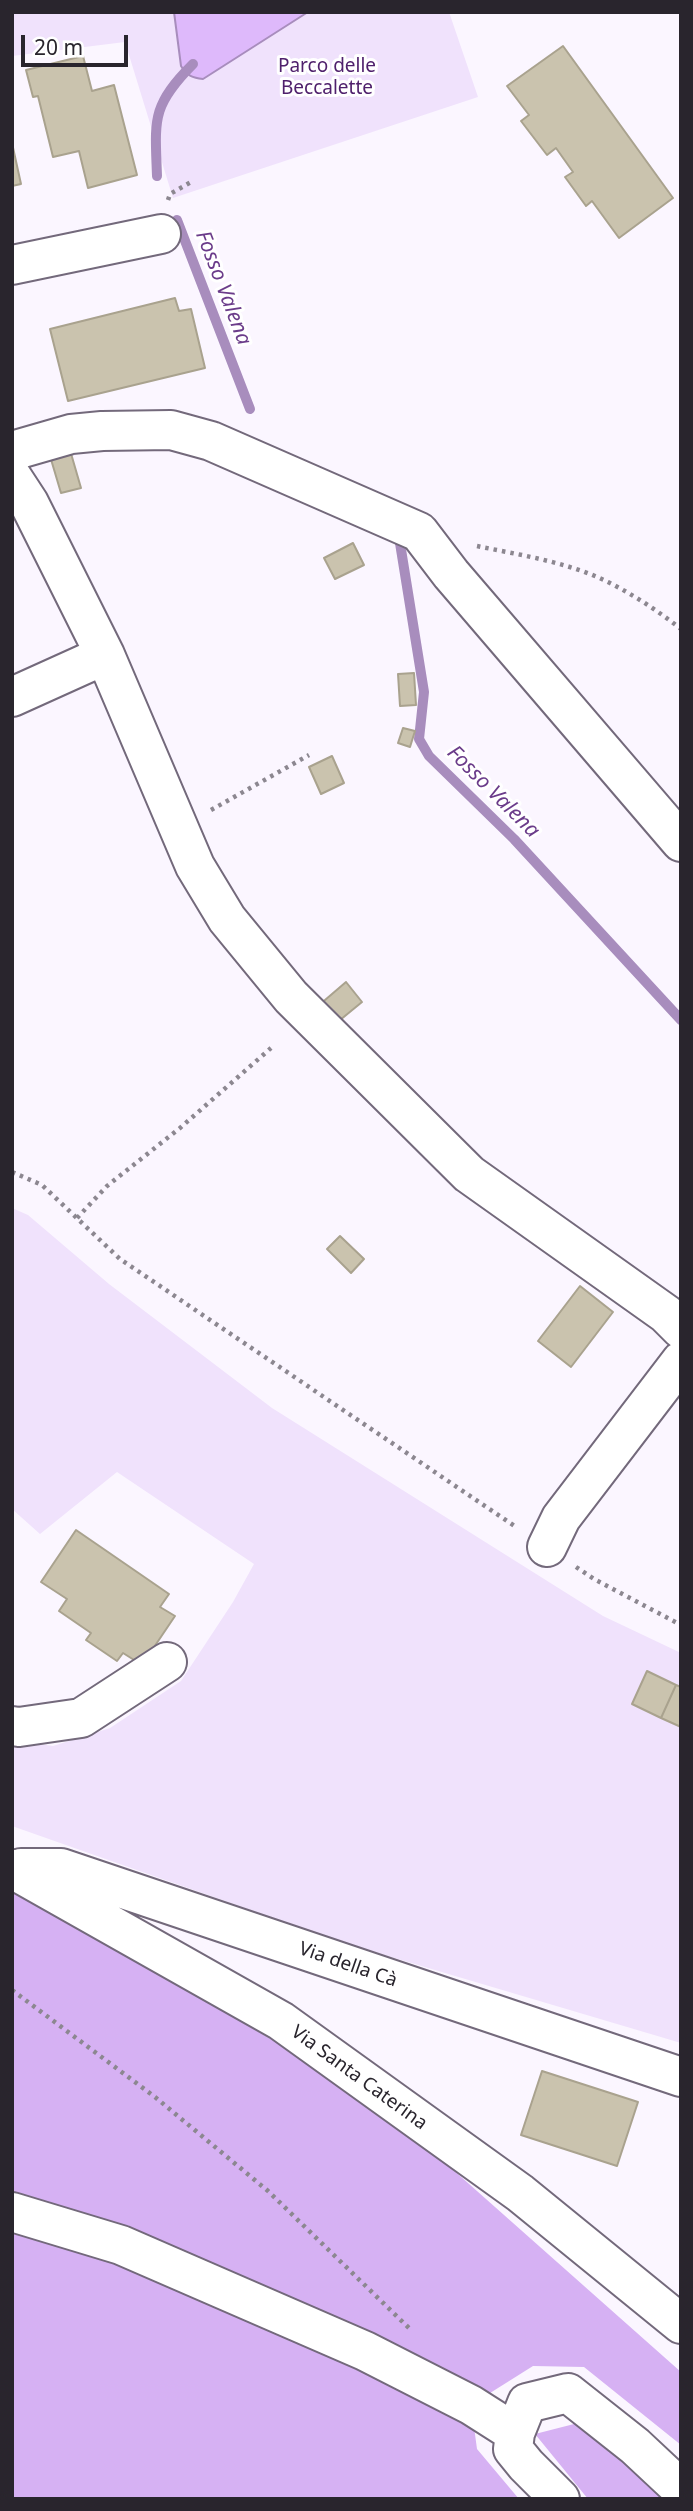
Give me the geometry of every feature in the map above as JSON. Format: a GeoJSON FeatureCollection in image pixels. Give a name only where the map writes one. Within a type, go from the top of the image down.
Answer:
{"type":"FeatureCollection","features":[{"type":"Feature","properties":{"kind":"street"},"geometry":{"type":"LineString","coordinates":[[12,265],[161,234]]}},
{"type":"Feature","properties":{"kind":"street"},"geometry":{"type":"LineString","coordinates":[[12,451],[71,434],[171,429],[211,441],[419,532],[451,574],[681,842]]}},
{"type":"Feature","properties":{"kind":"street"},"geometry":{"type":"LineString","coordinates":[[12,477],[29,503],[105,654],[195,866],[227,919],[290,997],[469,1174],[666,1314],[681,1329]]}},
{"type":"Feature","properties":{"kind":"street"},"geometry":{"type":"LineString","coordinates":[[12,697],[105,654]]}},
{"type":"Feature","properties":{"kind":"street"},"geometry":{"type":"LineString","coordinates":[[547,1547],[561,1518],[681,1361]]}},
{"type":"Feature","properties":{"kind":"street"},"geometry":{"type":"LineString","coordinates":[[12,1726],[81,1718],[167,1662]]}},
{"type":"Feature","properties":{"kind":"street","name":"Via della Cà"},"geometry":{"type":"LineString","coordinates":[[12,1868],[61,1868],[681,2077]]}},
{"type":"Feature","properties":{"kind":"street","name":"Via Santa Caterina"},"geometry":{"type":"LineString","coordinates":[[12,1868],[281,2021],[520,2193],[681,2324]]}},
{"type":"Feature","properties":{"kind":"street"},"geometry":{"type":"LineString","coordinates":[[12,2212],[121,2245],[365,2351],[471,2406],[515,2433]]}},
{"type":"Feature","properties":{"kind":"street"},"geometry":{"type":"LineString","coordinates":[[560,2499],[513,2449],[515,2433],[527,2403],[568,2393],[635,2446],[681,2489]]}},
{"type":"Feature","properties":{"kind":"path"},"geometry":{"type":"LineString","coordinates":[[475,545],[550,562],[606,581],[681,629]]}},
{"type":"Feature","properties":{"kind":"path"},"geometry":{"type":"LineString","coordinates":[[179,827],[309,755]]}},
{"type":"Feature","properties":{"kind":"path"},"geometry":{"type":"LineString","coordinates":[[77,1218],[107,1186],[180,1128],[271,1048]]}},
{"type":"Feature","properties":{"kind":"path"},"geometry":{"type":"LineString","coordinates":[[12,1172],[42,1185],[120,1259],[594,1579],[681,1625]]}},
{"type":"Feature","properties":{"kind":"path"},"geometry":{"type":"LineString","coordinates":[[12,1990],[155,2097],[268,2191],[417,2336]]}},
{"type":"Feature","properties":{"kind":"green space","name":"Parco delle Beccalette"},"geometry":{"type":"Polygon","coordinates":[[[12,12],[174,12],[181,66],[190,76],[203,79],[308,12],[449,12],[478,97],[173,198],[125,42],[12,56],[12,12]]]}},
{"type":"Feature","properties":{"kind":"green space"},"geometry":{"type":"Polygon","coordinates":[[[12,1208],[28,1215],[109,1284],[272,1408],[603,1616],[681,1653],[681,2043],[344,1943],[12,1826],[12,1740],[53,1746],[110,1728],[181,1681],[233,1602],[254,1564],[117,1472],[40,1534],[12,1509],[12,1208]]]}},
{"type":"Feature","properties":{"kind":"shaded area"},"geometry":{"type":"Polygon","coordinates":[[[174,12],[308,12],[203,79],[190,76],[181,66],[174,12]]]}},
{"type":"Feature","properties":{"kind":"shaded area"},"geometry":{"type":"Polygon","coordinates":[[[12,1888],[293,2052],[433,2152],[681,2372],[681,2445],[584,2367],[533,2366],[471,2405],[477,2449],[519,2499],[12,2499],[12,1888]]]}},
{"type":"Feature","properties":{"kind":"shaded area"},"geometry":{"type":"Polygon","coordinates":[[[578,2423],[666,2499],[588,2499],[535,2434],[578,2423]]]}},
{"type":"Feature","properties":{"kind":"building"},"geometry":{"type":"Polygon","coordinates":[[[563,46],[673,198],[619,238],[592,201],[586,206],[565,177],[573,172],[556,148],[547,155],[521,121],[529,115],[507,86],[563,46]]]}},
{"type":"Feature","properties":{"kind":"building"},"geometry":{"type":"Polygon","coordinates":[[[83,56],[92,91],[114,85],[137,175],[88,188],[79,151],[53,157],[38,96],[33,97],[26,70],[83,56]]]}},
{"type":"Feature","properties":{"kind":"building"},"geometry":{"type":"Polygon","coordinates":[[[12,143],[21,184],[12,186],[12,143]]]}},
{"type":"Feature","properties":{"kind":"building"},"geometry":{"type":"Polygon","coordinates":[[[175,298],[179,311],[191,309],[205,368],[68,401],[50,329],[175,298]]]}},
{"type":"Feature","properties":{"kind":"building"},"geometry":{"type":"Polygon","coordinates":[[[70,450],[81,488],[61,493],[50,456],[70,450]]]}},
{"type":"Feature","properties":{"kind":"building"},"geometry":{"type":"Polygon","coordinates":[[[353,543],[364,565],[335,579],[324,558],[353,543]]]}},
{"type":"Feature","properties":{"kind":"building"},"geometry":{"type":"Polygon","coordinates":[[[414,673],[416,705],[400,706],[398,674],[414,673]]]}},
{"type":"Feature","properties":{"kind":"building"},"geometry":{"type":"Polygon","coordinates":[[[403,728],[415,731],[410,747],[398,743],[403,728]]]}},
{"type":"Feature","properties":{"kind":"building"},"geometry":{"type":"Polygon","coordinates":[[[332,756],[344,783],[321,794],[309,767],[332,756]]]}},
{"type":"Feature","properties":{"kind":"building"},"geometry":{"type":"Polygon","coordinates":[[[346,982],[362,1002],[334,1025],[318,1006],[346,982]]]}},
{"type":"Feature","properties":{"kind":"building"},"geometry":{"type":"Polygon","coordinates":[[[340,1236],[364,1259],[351,1273],[327,1249],[340,1236]]]}},
{"type":"Feature","properties":{"kind":"building"},"geometry":{"type":"Polygon","coordinates":[[[580,1286],[613,1312],[571,1367],[538,1341],[580,1286]]]}},
{"type":"Feature","properties":{"kind":"building"},"geometry":{"type":"Polygon","coordinates":[[[76,1530],[169,1594],[160,1607],[175,1616],[142,1665],[123,1653],[117,1661],[86,1640],[91,1633],[59,1611],[67,1599],[41,1582],[76,1530]]]}},
{"type":"Feature","properties":{"kind":"building"},"geometry":{"type":"Polygon","coordinates":[[[647,1671],[676,1685],[661,1718],[632,1704],[647,1671]]]}},
{"type":"Feature","properties":{"kind":"building"},"geometry":{"type":"Polygon","coordinates":[[[676,1685],[681,1687],[681,1727],[661,1718],[676,1685]]]}},
{"type":"Feature","properties":{"kind":"building"},"geometry":{"type":"Polygon","coordinates":[[[542,2071],[638,2102],[617,2166],[521,2135],[542,2071]]]}},
{"type":"Feature","properties":{"kind":"waterway","name":"Fosso Valena"},"geometry":{"type":"LineString","coordinates":[[157,176],[156,127],[159,115],[169,91],[193,64]]}},
{"type":"Feature","properties":{"kind":"waterway","name":"Fosso Valena"},"geometry":{"type":"LineString","coordinates":[[177,220],[250,409]]}},
{"type":"Feature","properties":{"kind":"waterway","name":"Fosso Valena"},"geometry":{"type":"LineString","coordinates":[[399,537],[424,692],[419,739],[429,756],[514,839],[681,1020]]}}]}
